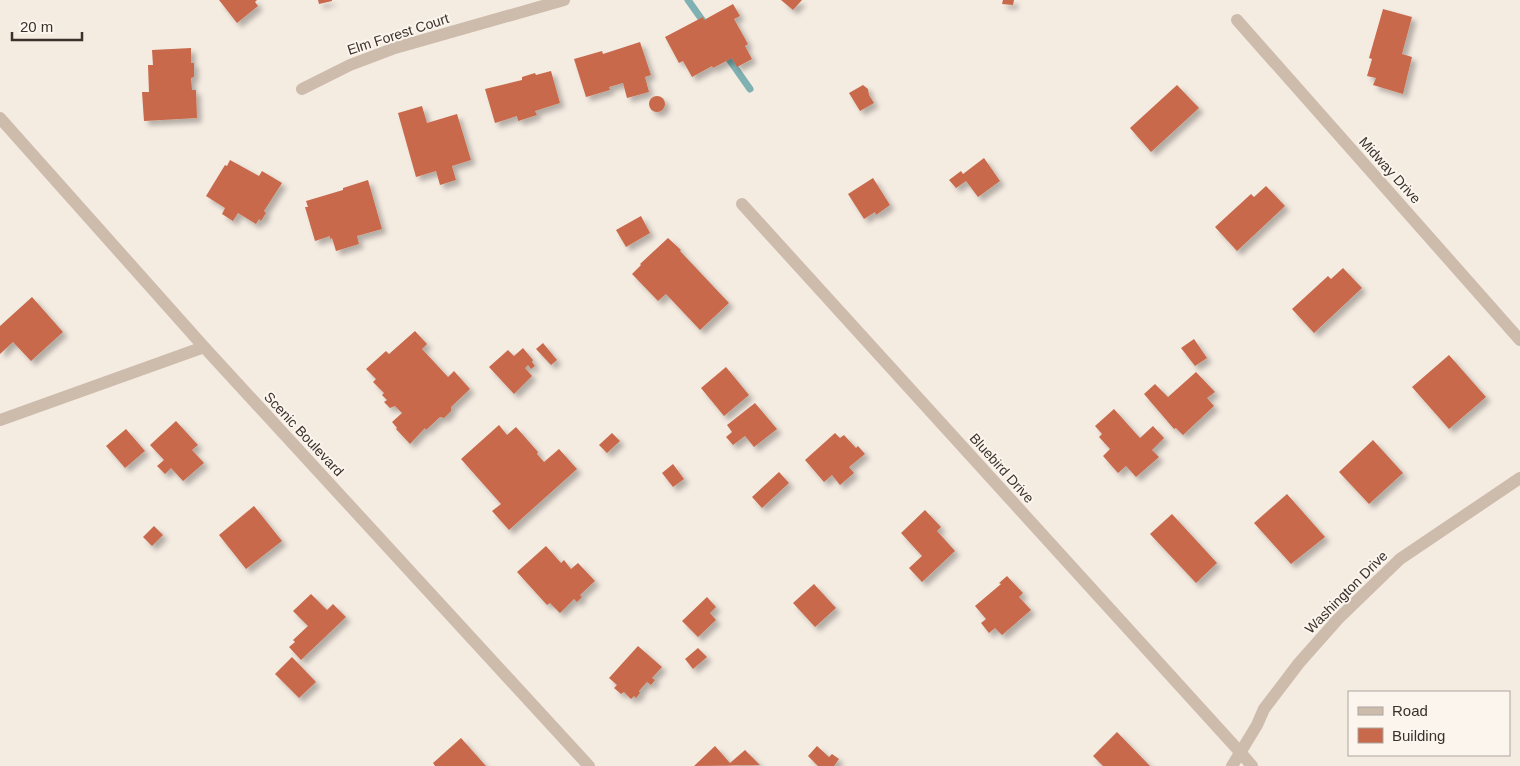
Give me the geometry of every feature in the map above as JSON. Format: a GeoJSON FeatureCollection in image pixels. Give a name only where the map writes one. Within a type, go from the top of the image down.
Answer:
{"type":"FeatureCollection","features":[{"type":"Feature","properties":{"kind":"street","name":"Elm Forest Court"},"geometry":{"type":"LineString","coordinates":[[302,89],[350,65],[396,48],[564,0]]}},
{"type":"Feature","properties":{"kind":"street","name":"Midway Drive"},"geometry":{"type":"LineString","coordinates":[[1237,20],[1520,340]]}},
{"type":"Feature","properties":{"kind":"street","name":"Scenic Boulevard"},"geometry":{"type":"LineString","coordinates":[[0,118],[204,347],[589,766]]}},
{"type":"Feature","properties":{"kind":"street","name":"Bluebird Drive"},"geometry":{"type":"LineString","coordinates":[[742,204],[1252,766]]}},
{"type":"Feature","properties":{"kind":"street"},"geometry":{"type":"LineString","coordinates":[[0,420],[204,347]]}},
{"type":"Feature","properties":{"kind":"street","name":"Washington Drive"},"geometry":{"type":"LineString","coordinates":[[1232,766],[1257,725],[1264,709],[1298,663],[1384,573],[1400,559],[1520,478]]}},
{"type":"Feature","properties":{"kind":"building"},"geometry":{"type":"Polygon","coordinates":[[[219,0],[257,0],[255,2],[258,6],[237,23],[219,0]]]}},
{"type":"Feature","properties":{"kind":"building"},"geometry":{"type":"Polygon","coordinates":[[[318,0],[332,0],[332,1],[319,4],[318,0]]]}},
{"type":"Feature","properties":{"kind":"building"},"geometry":{"type":"Polygon","coordinates":[[[781,0],[802,0],[793,10],[781,0]]]}},
{"type":"Feature","properties":{"kind":"building"},"geometry":{"type":"Polygon","coordinates":[[[1003,0],[1014,0],[1013,5],[1002,4],[1003,0]]]}},
{"type":"Feature","properties":{"kind":"building"},"geometry":{"type":"Polygon","coordinates":[[[733,4],[740,16],[734,19],[748,44],[745,46],[752,59],[737,67],[732,58],[692,77],[683,61],[679,63],[665,37],[703,17],[704,20],[733,4]]]}},
{"type":"Feature","properties":{"kind":"building"},"geometry":{"type":"Polygon","coordinates":[[[1383,9],[1412,17],[1402,54],[1412,57],[1403,94],[1373,85],[1376,78],[1367,76],[1372,59],[1369,58],[1383,9]]]}},
{"type":"Feature","properties":{"kind":"building"},"geometry":{"type":"Polygon","coordinates":[[[640,42],[651,75],[645,77],[649,92],[627,98],[623,83],[609,87],[610,90],[586,97],[574,59],[602,51],[603,54],[640,42]]]}},
{"type":"Feature","properties":{"kind":"building"},"geometry":{"type":"Polygon","coordinates":[[[191,48],[191,63],[194,63],[194,77],[191,78],[192,90],[196,90],[197,118],[144,121],[142,92],[149,92],[148,65],[153,65],[152,50],[191,48]]]}},
{"type":"Feature","properties":{"kind":"building"},"geometry":{"type":"Polygon","coordinates":[[[551,71],[560,103],[535,111],[537,115],[518,121],[517,116],[495,123],[485,89],[522,80],[522,77],[535,73],[536,75],[551,71]]]}},
{"type":"Feature","properties":{"kind":"building"},"geometry":{"type":"Polygon","coordinates":[[[863,85],[868,89],[874,103],[860,111],[849,93],[863,85]]]}},
{"type":"Feature","properties":{"kind":"building"},"geometry":{"type":"Polygon","coordinates":[[[1177,85],[1199,108],[1151,152],[1130,128],[1177,85]]]}},
{"type":"Feature","properties":{"kind":"building"},"geometry":{"type":"Polygon","coordinates":[[[654,96],[660,96],[665,101],[663,110],[654,112],[649,107],[649,101],[654,96]]]}},
{"type":"Feature","properties":{"kind":"building"},"geometry":{"type":"Polygon","coordinates":[[[422,106],[427,123],[457,114],[471,160],[452,166],[456,180],[440,185],[436,171],[416,177],[398,113],[422,106]]]}},
{"type":"Feature","properties":{"kind":"building"},"geometry":{"type":"Polygon","coordinates":[[[984,158],[1000,181],[978,197],[966,181],[956,188],[949,180],[961,171],[963,174],[984,158]]]}},
{"type":"Feature","properties":{"kind":"building"},"geometry":{"type":"Polygon","coordinates":[[[230,160],[259,176],[262,171],[282,183],[264,211],[266,213],[261,221],[259,219],[256,224],[238,213],[233,221],[222,214],[225,208],[206,196],[230,160]]]}},
{"type":"Feature","properties":{"kind":"building"},"geometry":{"type":"Polygon","coordinates":[[[873,178],[890,205],[876,215],[875,212],[864,219],[848,194],[873,178]]]}},
{"type":"Feature","properties":{"kind":"building"},"geometry":{"type":"Polygon","coordinates":[[[368,180],[382,229],[357,236],[359,244],[336,251],[330,236],[315,241],[305,207],[308,207],[306,201],[368,180]]]}},
{"type":"Feature","properties":{"kind":"building"},"geometry":{"type":"Polygon","coordinates":[[[1266,186],[1285,206],[1237,251],[1215,227],[1251,194],[1254,197],[1266,186]]]}},
{"type":"Feature","properties":{"kind":"building"},"geometry":{"type":"Polygon","coordinates":[[[641,216],[650,233],[626,247],[616,230],[641,216]]]}},
{"type":"Feature","properties":{"kind":"building"},"geometry":{"type":"Polygon","coordinates":[[[668,238],[729,303],[700,330],[666,294],[658,301],[632,274],[668,238]]]}},
{"type":"Feature","properties":{"kind":"building"},"geometry":{"type":"Polygon","coordinates":[[[1343,268],[1362,288],[1314,333],[1292,309],[1328,276],[1331,279],[1343,268]]]}},
{"type":"Feature","properties":{"kind":"building"},"geometry":{"type":"Polygon","coordinates":[[[32,297],[63,332],[31,361],[13,342],[0,354],[0,326],[32,297]]]}},
{"type":"Feature","properties":{"kind":"building"},"geometry":{"type":"Polygon","coordinates":[[[415,331],[427,344],[422,349],[448,377],[454,371],[470,389],[451,407],[451,411],[444,418],[440,417],[426,430],[425,428],[410,444],[392,422],[402,413],[395,406],[390,408],[384,402],[387,400],[382,395],[384,393],[373,382],[376,379],[366,369],[386,351],[389,354],[415,331]]]}},
{"type":"Feature","properties":{"kind":"building"},"geometry":{"type":"Polygon","coordinates":[[[1194,339],[1207,358],[1195,366],[1181,348],[1194,339]]]}},
{"type":"Feature","properties":{"kind":"building"},"geometry":{"type":"Polygon","coordinates":[[[543,343],[557,360],[551,365],[536,349],[543,343]]]}},
{"type":"Feature","properties":{"kind":"building"},"geometry":{"type":"Polygon","coordinates":[[[523,348],[533,360],[532,362],[535,366],[531,369],[528,365],[525,368],[532,376],[514,394],[489,367],[508,350],[514,356],[523,348]]]}},
{"type":"Feature","properties":{"kind":"building"},"geometry":{"type":"Polygon","coordinates":[[[1449,355],[1486,397],[1449,429],[1412,387],[1449,355]]]}},
{"type":"Feature","properties":{"kind":"building"},"geometry":{"type":"Polygon","coordinates":[[[726,367],[749,395],[724,416],[701,388],[726,367]]]}},
{"type":"Feature","properties":{"kind":"building"},"geometry":{"type":"Polygon","coordinates":[[[1196,372],[1215,392],[1207,398],[1214,406],[1183,435],[1176,428],[1174,429],[1144,394],[1155,384],[1168,397],[1196,372]]]}},
{"type":"Feature","properties":{"kind":"building"},"geometry":{"type":"Polygon","coordinates":[[[755,403],[777,429],[754,447],[745,436],[733,445],[726,437],[732,432],[727,425],[755,403]]]}},
{"type":"Feature","properties":{"kind":"building"},"geometry":{"type":"Polygon","coordinates":[[[1114,409],[1140,438],[1153,426],[1164,438],[1152,450],[1159,457],[1136,477],[1126,466],[1118,473],[1103,456],[1110,449],[1099,437],[1102,434],[1095,426],[1114,409]]]}},
{"type":"Feature","properties":{"kind":"building"},"geometry":{"type":"Polygon","coordinates":[[[176,421],[198,445],[192,450],[204,463],[183,481],[171,468],[165,474],[157,466],[164,460],[150,445],[176,421]]]}},
{"type":"Feature","properties":{"kind":"building"},"geometry":{"type":"Polygon","coordinates":[[[499,425],[507,435],[516,427],[538,452],[537,454],[544,462],[559,449],[577,469],[509,530],[492,511],[501,504],[461,459],[499,425]]]}},
{"type":"Feature","properties":{"kind":"building"},"geometry":{"type":"Polygon","coordinates":[[[126,429],[145,451],[125,468],[106,446],[126,429]]]}},
{"type":"Feature","properties":{"kind":"building"},"geometry":{"type":"Polygon","coordinates":[[[612,433],[620,441],[607,453],[599,445],[612,433]]]}},
{"type":"Feature","properties":{"kind":"building"},"geometry":{"type":"Polygon","coordinates":[[[835,433],[840,438],[844,435],[856,448],[858,446],[865,454],[849,467],[854,473],[840,485],[832,475],[824,482],[805,460],[835,433]]]}},
{"type":"Feature","properties":{"kind":"building"},"geometry":{"type":"Polygon","coordinates":[[[1373,440],[1403,473],[1369,504],[1339,472],[1373,440]]]}},
{"type":"Feature","properties":{"kind":"building"},"geometry":{"type":"Polygon","coordinates":[[[673,464],[684,479],[673,487],[662,473],[673,464]]]}},
{"type":"Feature","properties":{"kind":"building"},"geometry":{"type":"Polygon","coordinates":[[[779,472],[789,483],[762,508],[752,497],[779,472]]]}},
{"type":"Feature","properties":{"kind":"building"},"geometry":{"type":"Polygon","coordinates":[[[1287,494],[1325,537],[1291,564],[1254,523],[1287,494]]]}},
{"type":"Feature","properties":{"kind":"building"},"geometry":{"type":"Polygon","coordinates":[[[254,506],[282,541],[246,569],[219,535],[254,506]]]}},
{"type":"Feature","properties":{"kind":"building"},"geometry":{"type":"Polygon","coordinates":[[[925,510],[941,527],[937,531],[955,551],[922,582],[909,568],[922,556],[901,533],[925,510]]]}},
{"type":"Feature","properties":{"kind":"building"},"geometry":{"type":"Polygon","coordinates":[[[1172,514],[1217,563],[1196,583],[1150,534],[1172,514]]]}},
{"type":"Feature","properties":{"kind":"building"},"geometry":{"type":"Polygon","coordinates":[[[154,526],[163,535],[152,546],[143,537],[154,526]]]}},
{"type":"Feature","properties":{"kind":"building"},"geometry":{"type":"Polygon","coordinates":[[[546,546],[561,563],[564,560],[571,569],[578,563],[595,581],[580,595],[582,597],[577,602],[574,599],[560,613],[550,603],[547,605],[517,572],[546,546]]]}},
{"type":"Feature","properties":{"kind":"building"},"geometry":{"type":"Polygon","coordinates":[[[1007,576],[1023,593],[1019,597],[1031,610],[1002,635],[995,628],[989,633],[981,623],[986,619],[975,606],[1001,584],[999,583],[1007,576]]]}},
{"type":"Feature","properties":{"kind":"building"},"geometry":{"type":"Polygon","coordinates":[[[814,584],[836,608],[815,627],[793,603],[814,584]]]}},
{"type":"Feature","properties":{"kind":"building"},"geometry":{"type":"Polygon","coordinates":[[[311,594],[327,610],[333,604],[346,617],[301,660],[289,647],[295,642],[293,640],[308,626],[293,611],[311,594]]]}},
{"type":"Feature","properties":{"kind":"building"},"geometry":{"type":"Polygon","coordinates":[[[707,597],[716,607],[710,613],[716,620],[698,637],[682,621],[707,597]]]}},
{"type":"Feature","properties":{"kind":"building"},"geometry":{"type":"Polygon","coordinates":[[[638,646],[662,667],[652,678],[655,680],[651,685],[647,682],[636,698],[634,696],[631,699],[624,692],[621,694],[614,688],[617,685],[609,678],[638,646]]]}},
{"type":"Feature","properties":{"kind":"building"},"geometry":{"type":"Polygon","coordinates":[[[698,648],[707,657],[693,669],[685,659],[698,648]]]}},
{"type":"Feature","properties":{"kind":"building"},"geometry":{"type":"Polygon","coordinates":[[[292,657],[316,682],[299,698],[275,674],[292,657]]]}},
{"type":"Feature","properties":{"kind":"building"},"geometry":{"type":"Polygon","coordinates":[[[1117,732],[1150,766],[1103,766],[1093,756],[1117,732]]]}},
{"type":"Feature","properties":{"kind":"building"},"geometry":{"type":"Polygon","coordinates":[[[461,738],[486,766],[435,766],[433,763],[461,738]]]}},
{"type":"Feature","properties":{"kind":"building"},"geometry":{"type":"Polygon","coordinates":[[[715,746],[730,763],[745,750],[760,765],[694,766],[715,746]]]}},
{"type":"Feature","properties":{"kind":"building"},"geometry":{"type":"Polygon","coordinates":[[[817,746],[829,757],[832,754],[839,759],[834,766],[818,766],[808,756],[817,746]]]}},
{"type":"Feature","properties":{"kind":"waterway"},"geometry":{"type":"LineString","coordinates":[[688,0],[705,24]]}},
{"type":"Feature","properties":{"kind":"waterway"},"geometry":{"type":"LineString","coordinates":[[724,52],[750,89]]}}]}
